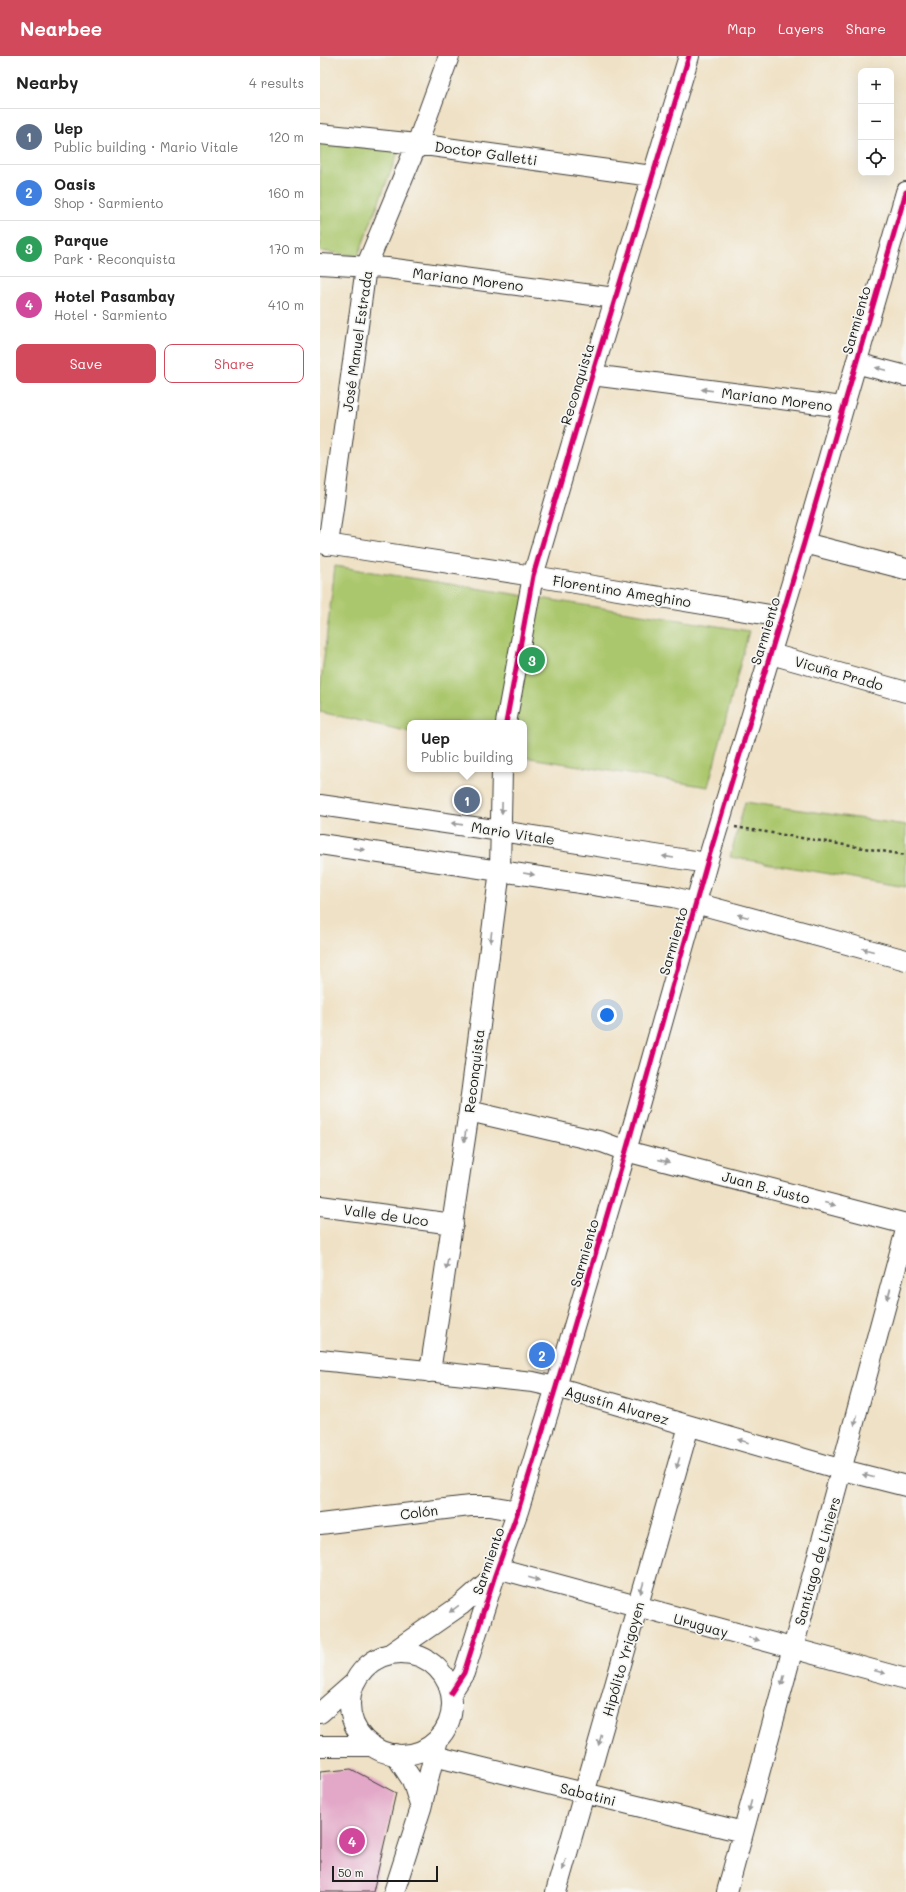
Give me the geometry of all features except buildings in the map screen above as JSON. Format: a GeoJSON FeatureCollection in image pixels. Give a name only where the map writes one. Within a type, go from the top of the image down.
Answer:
{"type":"FeatureCollection","features":[{"type":"Feature","properties":{"kind":"street","name":"José Manuel Estrada"},"geometry":{"type":"LineString","coordinates":[[324,544],[366,267],[416,144],[449,56]]}},
{"type":"Feature","properties":{"kind":"street","name":"Reconquista"},"geometry":{"type":"LineString","coordinates":[[507,720],[533,576],[615,298],[689,56]]}},
{"type":"Feature","properties":{"kind":"street","name":"Doctor Galletti"},"geometry":{"type":"LineString","coordinates":[[320,134],[416,144],[652,176]]}},
{"type":"Feature","properties":{"kind":"street","name":"Sarmiento"},"geometry":{"type":"LineString","coordinates":[[452,1693],[464,1673],[496,1572],[518,1511],[556,1387],[626,1151],[707,863],[804,543],[906,192]]}},
{"type":"Feature","properties":{"kind":"street","name":"Mariano Moreno"},"geometry":{"type":"LineString","coordinates":[[320,264],[387,268],[615,298]]}},
{"type":"Feature","properties":{"kind":"street"},"geometry":{"type":"LineString","coordinates":[[856,363],[906,376]]}},
{"type":"Feature","properties":{"kind":"street","name":"Mariano Moreno"},"geometry":{"type":"LineString","coordinates":[[592,375],[843,408]]}},
{"type":"Feature","properties":{"kind":"street"},"geometry":{"type":"LineString","coordinates":[[804,543],[906,569]]}},
{"type":"Feature","properties":{"kind":"street","name":"Florentino Ameghino"},"geometry":{"type":"LineString","coordinates":[[324,544],[533,576],[782,617]]}},
{"type":"Feature","properties":{"kind":"street","name":"Vicuña Prado"},"geometry":{"type":"LineString","coordinates":[[771,654],[906,692]]}},
{"type":"Feature","properties":{"kind":"street","name":"Reconquista"},"geometry":{"type":"LineString","coordinates":[[430,1372],[469,1111],[500,870],[502,772]]}},
{"type":"Feature","properties":{"kind":"street","name":"Mario Vitale"},"geometry":{"type":"LineString","coordinates":[[320,805],[707,863]]}},
{"type":"Feature","properties":{"kind":"street"},"geometry":{"type":"LineString","coordinates":[[320,844],[673,897],[906,960]]}},
{"type":"Feature","properties":{"kind":"street","name":"Juan B. Justo"},"geometry":{"type":"LineString","coordinates":[[469,1111],[602,1142],[626,1151],[906,1224]]}},
{"type":"Feature","properties":{"kind":"street","name":"Valle de Uco"},"geometry":{"type":"LineString","coordinates":[[320,1206],[453,1224]]}},
{"type":"Feature","properties":{"kind":"street","name":"Santiago de Liniers"},"geometry":{"type":"LineString","coordinates":[[727,1892],[792,1648],[843,1470],[906,1230]]}},
{"type":"Feature","properties":{"kind":"street","name":"Agustín Alvarez"},"geometry":{"type":"LineString","coordinates":[[320,1360],[533,1382],[556,1387],[843,1470],[906,1486]]}},
{"type":"Feature","properties":{"kind":"street","name":"Hipólito Yrigoyen"},"geometry":{"type":"LineString","coordinates":[[556,1892],[689,1426]]}},
{"type":"Feature","properties":{"kind":"street","name":"Colón"},"geometry":{"type":"LineString","coordinates":[[320,1524],[470,1506],[489,1506],[518,1511]]}},
{"type":"Feature","properties":{"kind":"street","name":"Sarmiento"},"geometry":{"type":"LineString","coordinates":[[390,1654],[461,1605],[496,1572]]}},
{"type":"Feature","properties":{"kind":"street","name":"Uruguay"},"geometry":{"type":"LineString","coordinates":[[496,1572],[792,1648],[906,1679]]}},
{"type":"Feature","properties":{"kind":"street"},"geometry":{"type":"LineString","coordinates":[[320,1713],[354,1683],[363,1670],[375,1660],[390,1654],[406,1653],[422,1657],[436,1665],[446,1678],[452,1693],[452,1707],[449,1722],[436,1748],[421,1808],[394,1892]]}},
{"type":"Feature","properties":{"kind":"street"},"geometry":{"type":"LineString","coordinates":[[354,1683],[350,1697],[351,1711],[355,1725],[362,1737],[373,1746],[383,1752],[395,1754],[407,1754],[436,1748]]}},
{"type":"Feature","properties":{"kind":"street"},"geometry":{"type":"LineString","coordinates":[[320,1746],[373,1746]]}},
{"type":"Feature","properties":{"kind":"street","name":"Sabatini"},"geometry":{"type":"LineString","coordinates":[[436,1748],[585,1794],[743,1832]]}},
{"type":"Feature","properties":{"kind":"street"},"geometry":{"type":"LineString","coordinates":[[395,1754],[412,1780],[421,1808]]}},
{"type":"Feature","properties":{"kind":"path"},"geometry":{"type":"LineString","coordinates":[[719,825],[906,855]]}},
{"type":"Feature","properties":{"kind":"green space"},"geometry":{"type":"Polygon","coordinates":[[[320,142],[399,150],[358,256],[320,251],[320,142]]]}},
{"type":"Feature","properties":{"kind":"green space"},"geometry":{"type":"Polygon","coordinates":[[[335,566],[749,631],[708,787],[527,757],[527,720],[407,720],[407,731],[320,712],[320,690],[335,566]]]}},
{"type":"Feature","properties":{"kind":"green space"},"geometry":{"type":"Polygon","coordinates":[[[745,802],[906,825],[906,887],[730,857],[745,802]]]}},
{"type":"Feature","properties":{"kind":"cycle path"},"geometry":{"type":"LineString","coordinates":[[507,720],[533,576],[592,375],[689,56]]}},
{"type":"Feature","properties":{"kind":"cycle path"},"geometry":{"type":"LineString","coordinates":[[451,1693],[464,1673],[495,1575],[518,1511],[556,1387],[626,1151],[707,863],[804,543],[906,192]]}},
{"type":"Feature","properties":{"kind":"place","name":"Parque"},"geometry":{"type":"Point","coordinates":[532,660]}},
{"type":"Feature","properties":{"kind":"place","name":"Uep"},"geometry":{"type":"Point","coordinates":[467,800]}},
{"type":"Feature","properties":{"kind":"place","name":"Oasis"},"geometry":{"type":"Point","coordinates":[542,1355]}},
{"type":"Feature","properties":{"kind":"place","name":"Hotel Pasambay"},"geometry":{"type":"Point","coordinates":[352,1841]}}]}
